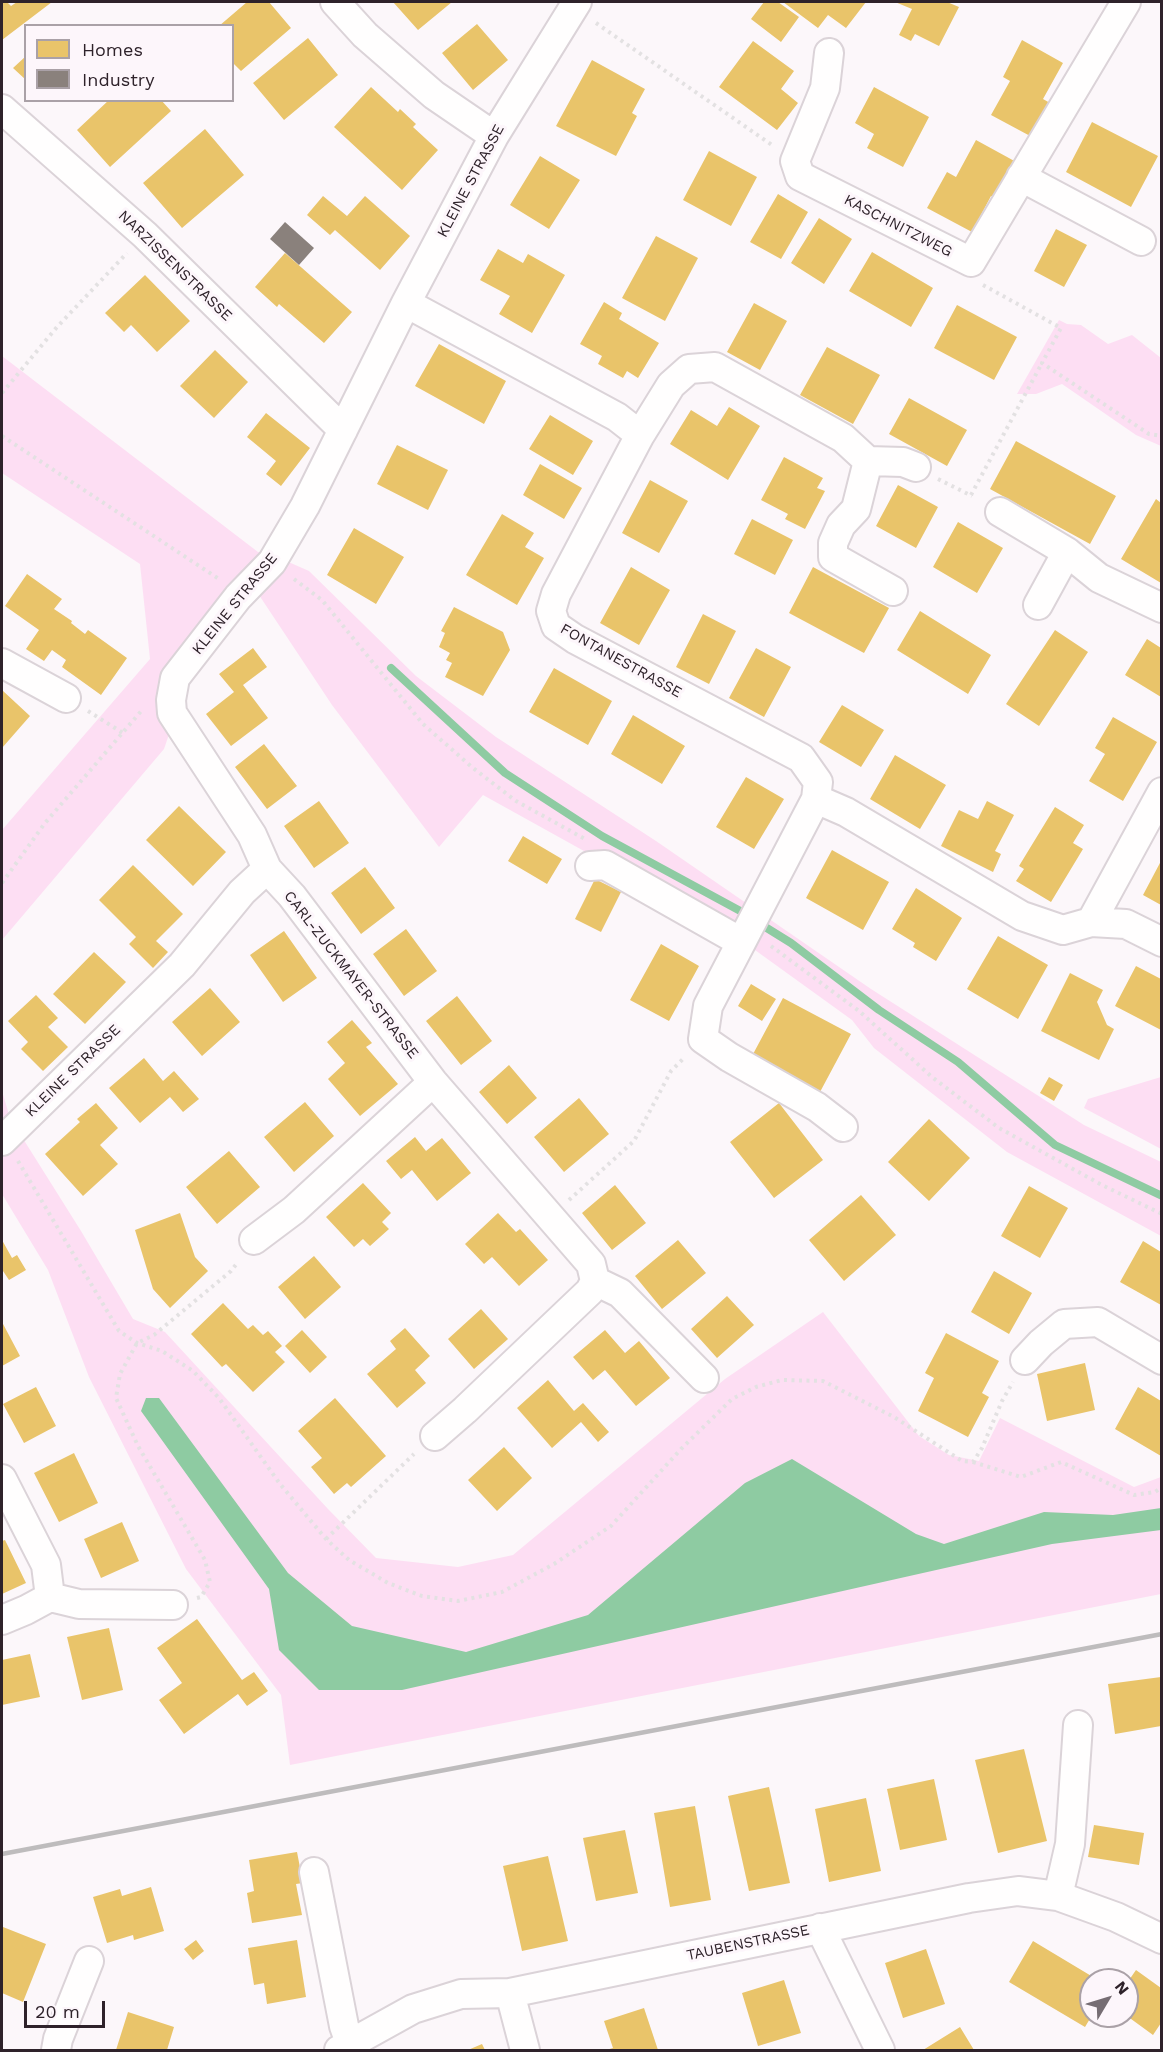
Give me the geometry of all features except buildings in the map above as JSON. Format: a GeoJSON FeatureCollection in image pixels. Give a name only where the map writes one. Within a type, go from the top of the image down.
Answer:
{"type":"FeatureCollection","features":[{"type":"Feature","properties":{"kind":"street"},"geometry":{"type":"LineString","coordinates":[[335,2],[365,35],[434,95],[494,136]]}},
{"type":"Feature","properties":{"kind":"street","name":"KASCHNITZWEG"},"geometry":{"type":"LineString","coordinates":[[795,161],[800,176],[971,262],[1126,2]]}},
{"type":"Feature","properties":{"kind":"street","name":"KLEINE STRASSE"},"geometry":{"type":"LineString","coordinates":[[9,1150],[182,965],[242,892],[267,870],[252,835],[172,713],[175,678],[238,597],[272,562],[305,506],[406,303],[494,136],[575,4]]}},
{"type":"Feature","properties":{"kind":"street"},"geometry":{"type":"LineString","coordinates":[[795,161],[825,88],[829,53]]}},
{"type":"Feature","properties":{"kind":"street","name":"NARZISSENSTRASSE"},"geometry":{"type":"LineString","coordinates":[[2,109],[145,235],[343,430]]}},
{"type":"Feature","properties":{"kind":"street"},"geometry":{"type":"LineString","coordinates":[[1021,177],[1141,241]]}},
{"type":"Feature","properties":{"kind":"street"},"geometry":{"type":"LineString","coordinates":[[406,303],[617,417],[640,435]]}},
{"type":"Feature","properties":{"kind":"street","name":"FONTANESTRASSE"},"geometry":{"type":"LineString","coordinates":[[816,799],[818,782],[801,758],[575,639],[556,627],[551,611],[556,594],[640,435],[671,385],[689,369],[715,367],[843,438],[868,461]]}},
{"type":"Feature","properties":{"kind":"street"},"geometry":{"type":"LineString","coordinates":[[893,591],[833,557],[832,543],[841,525],[856,509],[868,461],[903,462],[916,467]]}},
{"type":"Feature","properties":{"kind":"street"},"geometry":{"type":"LineString","coordinates":[[1000,512],[1067,552],[1099,578],[1161,608]]}},
{"type":"Feature","properties":{"kind":"street"},"geometry":{"type":"LineString","coordinates":[[1038,605],[1067,552]]}},
{"type":"Feature","properties":{"kind":"street"},"geometry":{"type":"LineString","coordinates":[[2,663],[66,698]]}},
{"type":"Feature","properties":{"kind":"street"},"geometry":{"type":"LineString","coordinates":[[1091,922],[1161,792]]}},
{"type":"Feature","properties":{"kind":"street"},"geometry":{"type":"LineString","coordinates":[[843,1127],[817,1107],[729,1057],[703,1039],[708,1006],[816,799],[846,812],[1022,916],[1063,930],[1091,922],[1126,924],[1161,942]]}},
{"type":"Feature","properties":{"kind":"street"},"geometry":{"type":"LineString","coordinates":[[590,866],[605,865],[741,942]]}},
{"type":"Feature","properties":{"kind":"street","name":"CARL-ZUCKMAYER-STRASSE"},"geometry":{"type":"LineString","coordinates":[[267,870],[292,896],[433,1082],[591,1264],[596,1281]]}},
{"type":"Feature","properties":{"kind":"street"},"geometry":{"type":"LineString","coordinates":[[254,1240],[294,1210],[433,1082]]}},
{"type":"Feature","properties":{"kind":"street"},"geometry":{"type":"LineString","coordinates":[[435,1436],[582,1299],[596,1281],[620,1293],[704,1378]]}},
{"type":"Feature","properties":{"kind":"street"},"geometry":{"type":"LineString","coordinates":[[1025,1360],[1064,1324],[1098,1322],[1161,1360]]}},
{"type":"Feature","properties":{"kind":"street"},"geometry":{"type":"LineString","coordinates":[[2,1479],[46,1565],[50,1597]]}},
{"type":"Feature","properties":{"kind":"street"},"geometry":{"type":"LineString","coordinates":[[2,1620],[50,1597],[79,1604],[173,1605]]}},
{"type":"Feature","properties":{"kind":"street"},"geometry":{"type":"LineString","coordinates":[[1058,1896],[1070,1844],[1078,1725]]}},
{"type":"Feature","properties":{"kind":"street"},"geometry":{"type":"LineString","coordinates":[[314,1872],[344,2026],[344,2047]]}},
{"type":"Feature","properties":{"kind":"street","name":"TAUBENSTRASSE"},"geometry":{"type":"LineString","coordinates":[[344,2047],[413,2009],[461,1994],[510,1993],[969,1898],[1018,1891],[1058,1896],[1116,1917],[1161,1939]]}},
{"type":"Feature","properties":{"kind":"street"},"geometry":{"type":"LineString","coordinates":[[820,1928],[880,2050]]}},
{"type":"Feature","properties":{"kind":"street"},"geometry":{"type":"LineString","coordinates":[[56,2050],[58,2039],[89,1961]]}},
{"type":"Feature","properties":{"kind":"street"},"geometry":{"type":"LineString","coordinates":[[510,1993],[525,2050]]}},
{"type":"Feature","properties":{"kind":"path"},"geometry":{"type":"LineString","coordinates":[[575,4],[795,161]]}},
{"type":"Feature","properties":{"kind":"path"},"geometry":{"type":"LineString","coordinates":[[2,393],[57,327],[145,235]]}},
{"type":"Feature","properties":{"kind":"path"},"geometry":{"type":"LineString","coordinates":[[971,262],[976,280],[1061,328],[971,495]]}},
{"type":"Feature","properties":{"kind":"path"},"geometry":{"type":"LineString","coordinates":[[1042,363],[1149,434],[1161,436]]}},
{"type":"Feature","properties":{"kind":"path"},"geometry":{"type":"LineString","coordinates":[[2,436],[220,580],[238,597]]}},
{"type":"Feature","properties":{"kind":"path"},"geometry":{"type":"LineString","coordinates":[[916,467],[1000,512]]}},
{"type":"Feature","properties":{"kind":"path"},"geometry":{"type":"LineString","coordinates":[[66,698],[123,733]]}},
{"type":"Feature","properties":{"kind":"path"},"geometry":{"type":"LineString","coordinates":[[2,883],[45,823],[119,737]]}},
{"type":"Feature","properties":{"kind":"path"},"geometry":{"type":"LineString","coordinates":[[551,1217],[634,1141],[671,1071],[703,1039]]}},
{"type":"Feature","properties":{"kind":"path"},"geometry":{"type":"LineString","coordinates":[[9,1150],[119,1331],[137,1343],[162,1351],[194,1371],[219,1398],[280,1484],[326,1539],[349,1560],[388,1583],[422,1596],[458,1601],[502,1592],[554,1564],[611,1527],[681,1449],[732,1400],[756,1388],[782,1380],[823,1381],[894,1417],[962,1461],[974,1462],[1021,1477],[1061,1462],[1134,1495],[1155,1492],[1161,1487]]}},
{"type":"Feature","properties":{"kind":"path"},"geometry":{"type":"LineString","coordinates":[[173,1605],[201,1597],[210,1582],[206,1560],[138,1446],[116,1398],[120,1374],[137,1343],[153,1335],[231,1271],[254,1240]]}},
{"type":"Feature","properties":{"kind":"path"},"geometry":{"type":"LineString","coordinates":[[974,1462],[1002,1401],[1025,1360]]}},
{"type":"Feature","properties":{"kind":"path"},"geometry":{"type":"LineString","coordinates":[[326,1539],[435,1436]]}},
{"type":"Feature","properties":{"kind":"shaded area"},"geometry":{"type":"Polygon","coordinates":[[[1059,320],[1067,324],[1081,325],[1108,344],[1132,335],[1161,358],[1161,446],[1136,435],[1062,384],[1036,394],[1017,394],[1059,320]]]}},
{"type":"Feature","properties":{"kind":"shaded area"},"geometry":{"type":"Polygon","coordinates":[[[2,356],[258,552],[268,553],[309,571],[416,676],[496,737],[656,841],[871,989],[1084,1125],[1161,1162],[1161,1236],[1007,1152],[874,1048],[852,1020],[730,932],[483,795],[439,847],[332,705],[259,595],[186,685],[164,749],[2,940],[2,830],[150,659],[140,564],[2,473],[2,356]]]}},
{"type":"Feature","properties":{"kind":"shaded area"},"geometry":{"type":"Polygon","coordinates":[[[1161,1077],[1161,1149],[1084,1108],[1088,1099],[1161,1077]]]}},
{"type":"Feature","properties":{"kind":"shaded area"},"geometry":{"type":"Polygon","coordinates":[[[2,1091],[10,1118],[133,1319],[165,1332],[376,1558],[458,1567],[513,1555],[725,1379],[823,1312],[919,1436],[949,1455],[979,1461],[1000,1418],[1134,1487],[1161,1477],[1161,1594],[290,1765],[281,1695],[186,1569],[89,1377],[48,1270],[2,1194],[2,1091]]]}},
{"type":"Feature","properties":{"kind":"shaded area"},"geometry":{"type":"Polygon","coordinates":[[[146,1398],[159,1398],[288,1573],[352,1626],[466,1652],[588,1615],[745,1483],[792,1459],[916,1534],[944,1544],[1044,1512],[1113,1515],[1161,1508],[1161,1530],[1052,1544],[402,1690],[319,1690],[279,1650],[269,1589],[141,1411],[146,1398]]]}},
{"type":"Feature","properties":{"kind":"waterway"},"geometry":{"type":"LineString","coordinates":[[391,668],[505,773],[602,836],[744,913]]}},
{"type":"Feature","properties":{"kind":"waterway"},"geometry":{"type":"LineString","coordinates":[[762,925],[791,943],[879,1010],[958,1062],[1055,1145],[1162,1196]]}},
{"type":"Feature","properties":{"kind":"railway"},"geometry":{"type":"LineString","coordinates":[[2,1854],[1162,1634]]}}]}
